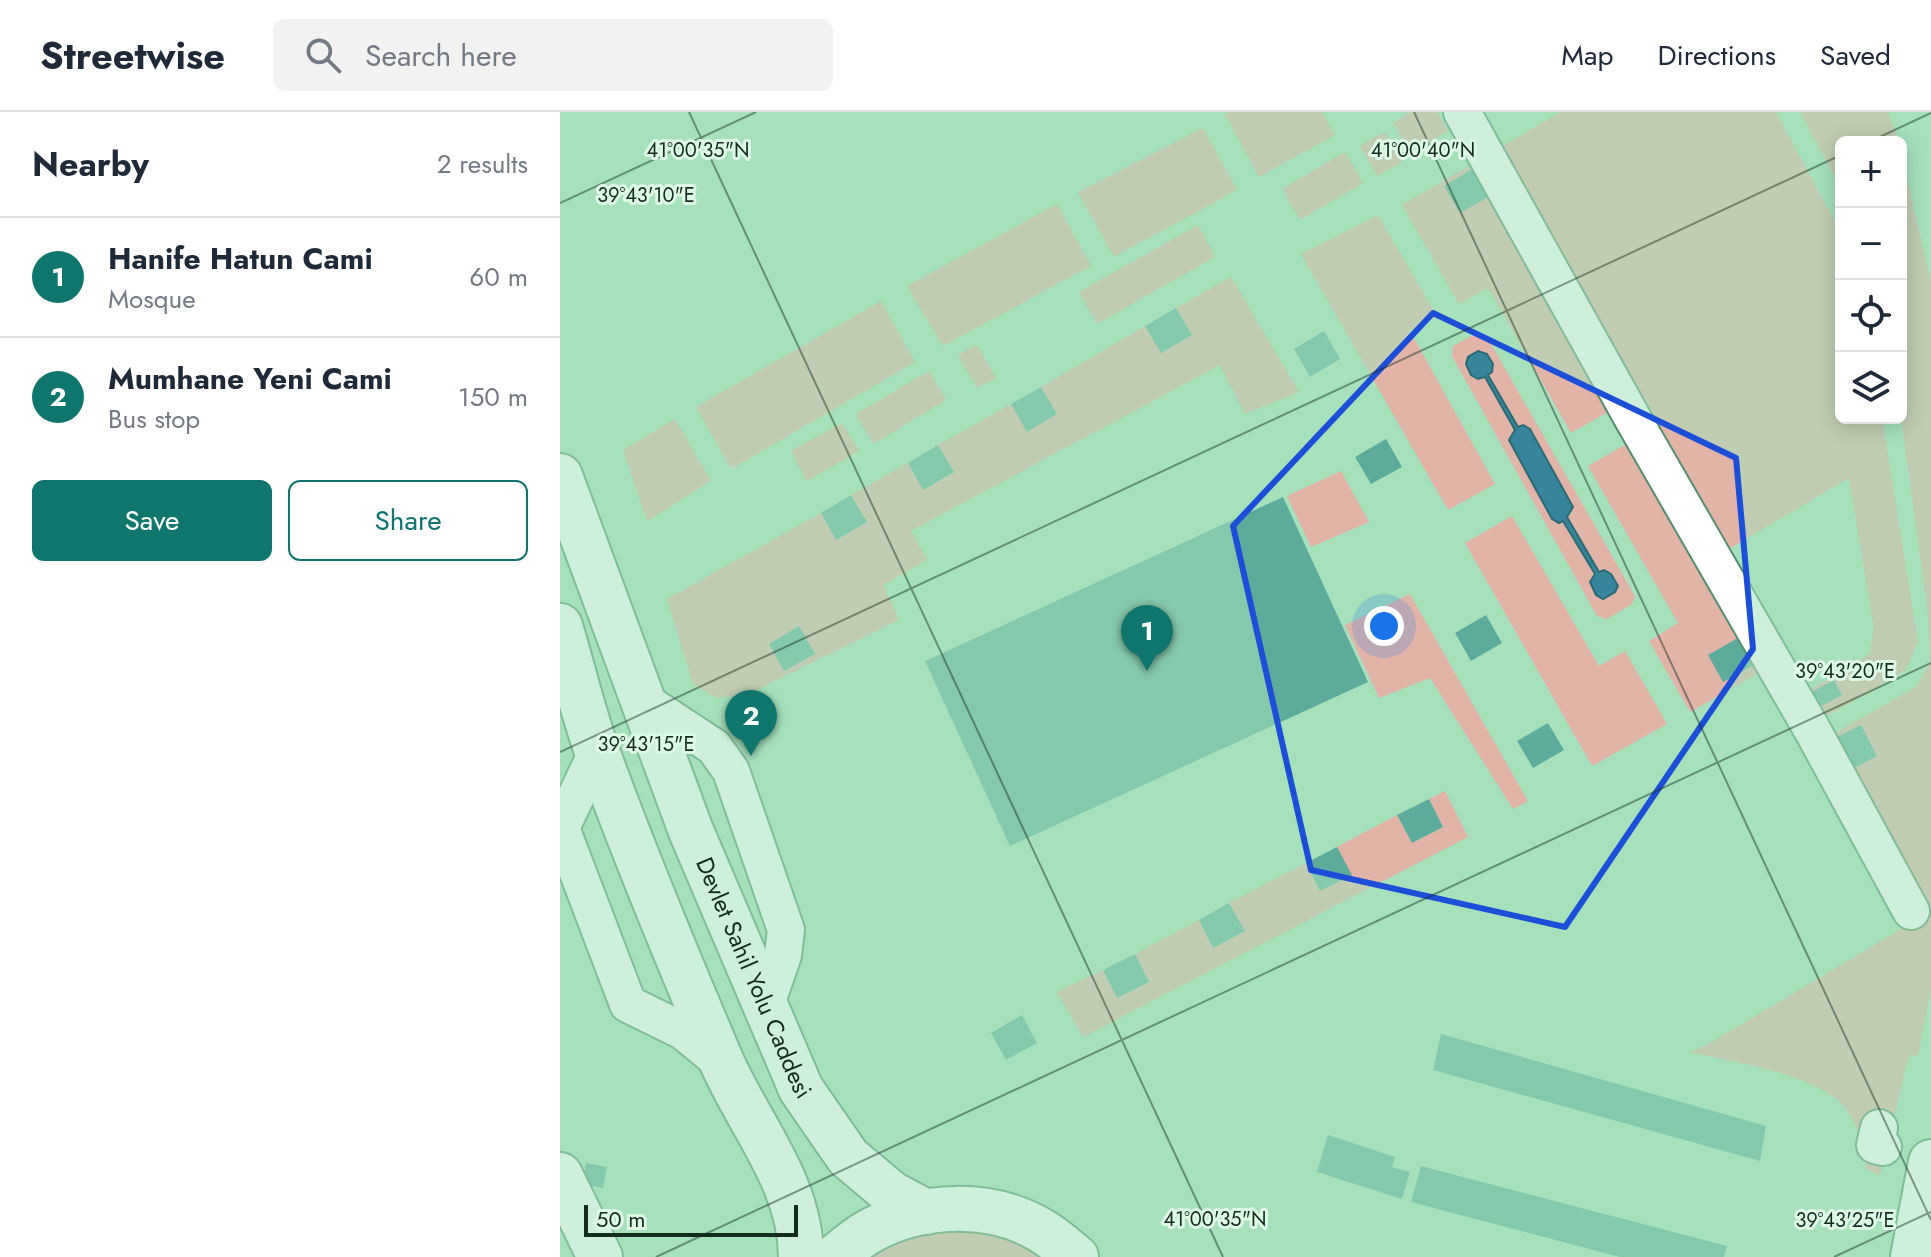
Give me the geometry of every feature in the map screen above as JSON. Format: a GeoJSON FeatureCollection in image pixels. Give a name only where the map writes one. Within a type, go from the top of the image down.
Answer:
{"type":"FeatureCollection","features":[{"type":"Feature","properties":{"kind":"main road","name":"Devlet Sahil Yolu Caddesi"},"geometry":{"type":"LineString","coordinates":[[560,476],[691,831],[801,1089],[848,1157],[892,1194],[926,1212]]}},
{"type":"Feature","properties":{"kind":"main road"},"geometry":{"type":"LineString","coordinates":[[560,626],[597,752]]}},
{"type":"Feature","properties":{"kind":"main road"},"geometry":{"type":"LineString","coordinates":[[560,674],[597,752],[722,1063],[793,1199],[801,1257]]}},
{"type":"Feature","properties":{"kind":"main road"},"geometry":{"type":"LineString","coordinates":[[1913,1257],[1931,1162]]}},
{"type":"Feature","properties":{"kind":"main road"},"geometry":{"type":"LineString","coordinates":[[560,1175],[600,1257]]}},
{"type":"Feature","properties":{"kind":"main road"},"geometry":{"type":"LineString","coordinates":[[835,1257],[868,1232],[910,1214],[954,1208],[998,1213],[1040,1230],[1076,1257]]}},
{"type":"Feature","properties":{"kind":"main road"},"geometry":{"type":"LineString","coordinates":[[560,1226],[575,1257]]}},
{"type":"Feature","properties":{"kind":"lane"},"geometry":{"type":"LineString","coordinates":[[1462,112],[1633,419],[1814,733],[1911,911]]}},
{"type":"Feature","properties":{"kind":"lane"},"geometry":{"type":"LineString","coordinates":[[644,701],[714,747],[731,771],[786,930],[783,955],[765,1007]]}},
{"type":"Feature","properties":{"kind":"lane"},"geometry":{"type":"LineString","coordinates":[[597,752],[561,828],[628,1004],[683,1031],[722,1063]]}},
{"type":"Feature","properties":{"kind":"highlighted area"},"geometry":{"type":"Polygon","coordinates":[[[1433,313],[1736,458],[1753,649],[1565,927],[1311,870],[1233,526],[1433,313]]]}},
{"type":"Feature","properties":{"kind":"shaded area"},"geometry":{"type":"Polygon","coordinates":[[[1322,112],[1335,135],[1259,177],[1225,114],[1322,112]]]}},
{"type":"Feature","properties":{"kind":"shaded area"},"geometry":{"type":"Polygon","coordinates":[[[1411,112],[1437,112],[1448,131],[1410,153],[1393,123],[1411,112]]]}},
{"type":"Feature","properties":{"kind":"shaded area"},"geometry":{"type":"Polygon","coordinates":[[[1561,112],[1776,112],[1835,222],[1835,424],[1883,424],[1918,642],[1906,670],[1821,720],[1803,693],[1869,654],[1874,629],[1849,478],[1722,553],[1490,153],[1561,112]]]}},
{"type":"Feature","properties":{"kind":"shaded area"},"geometry":{"type":"Polygon","coordinates":[[[1800,112],[1888,112],[1897,136],[1835,136],[1835,178],[1800,112]]]}},
{"type":"Feature","properties":{"kind":"shaded area"},"geometry":{"type":"Polygon","coordinates":[[[1203,128],[1237,190],[1114,257],[1078,192],[1203,128]]]}},
{"type":"Feature","properties":{"kind":"shaded area"},"geometry":{"type":"Polygon","coordinates":[[[1384,132],[1402,162],[1377,176],[1360,146],[1384,132]]]}},
{"type":"Feature","properties":{"kind":"shaded area"},"geometry":{"type":"Polygon","coordinates":[[[1345,152],[1363,183],[1300,220],[1282,189],[1345,152]]]}},
{"type":"Feature","properties":{"kind":"shaded area"},"geometry":{"type":"Polygon","coordinates":[[[1476,162],[1617,407],[1571,433],[1488,288],[1459,304],[1402,205],[1476,162]]]}},
{"type":"Feature","properties":{"kind":"shaded area"},"geometry":{"type":"Polygon","coordinates":[[[1907,178],[1931,282],[1931,987],[1918,1056],[1909,1055],[1880,1175],[1867,1170],[1853,1121],[1831,1095],[1814,1085],[1772,1070],[1689,1052],[1705,1046],[1926,914],[1828,737],[1916,687],[1930,662],[1928,615],[1902,424],[1907,424],[1907,178]]]}},
{"type":"Feature","properties":{"kind":"shaded area"},"geometry":{"type":"Polygon","coordinates":[[[1057,204],[1091,266],[943,346],[907,286],[1057,204]]]}},
{"type":"Feature","properties":{"kind":"shaded area"},"geometry":{"type":"Polygon","coordinates":[[[1378,215],[1437,316],[1410,331],[1495,484],[1448,510],[1301,254],[1378,215]]]}},
{"type":"Feature","properties":{"kind":"shaded area"},"geometry":{"type":"Polygon","coordinates":[[[1198,225],[1215,257],[1097,324],[1079,292],[1198,225]]]}},
{"type":"Feature","properties":{"kind":"shaded area"},"geometry":{"type":"Polygon","coordinates":[[[1231,277],[1299,392],[1245,414],[1220,365],[911,531],[927,560],[883,585],[899,620],[749,694],[716,698],[693,684],[667,599],[821,513],[837,540],[867,522],[851,495],[908,463],[924,490],[954,472],[938,445],[1011,404],[1027,431],[1057,414],[1041,387],[1145,326],[1162,353],[1192,335],[1176,308],[1231,277]]]}},
{"type":"Feature","properties":{"kind":"shaded area"},"geometry":{"type":"Polygon","coordinates":[[[881,301],[915,362],[731,469],[696,407],[881,301]]]}},
{"type":"Feature","properties":{"kind":"shaded area"},"geometry":{"type":"Polygon","coordinates":[[[1477,333],[1487,337],[1635,596],[1632,604],[1607,619],[1597,616],[1452,356],[1453,346],[1477,333]],[[1488,374],[1484,376],[1515,431],[1509,440],[1552,519],[1559,523],[1563,521],[1595,575],[1615,592],[1618,585],[1610,574],[1599,573],[1567,517],[1573,507],[1530,429],[1523,425],[1518,427],[1488,374]]]}},
{"type":"Feature","properties":{"kind":"shaded area"},"geometry":{"type":"Polygon","coordinates":[[[977,345],[996,378],[977,388],[958,355],[977,345]]]}},
{"type":"Feature","properties":{"kind":"shaded area"},"geometry":{"type":"Polygon","coordinates":[[[929,371],[946,400],[873,444],[856,414],[929,371]]]}},
{"type":"Feature","properties":{"kind":"shaded area"},"geometry":{"type":"Polygon","coordinates":[[[675,419],[711,481],[647,521],[623,450],[675,419]]]}},
{"type":"Feature","properties":{"kind":"shaded area"},"geometry":{"type":"Polygon","coordinates":[[[842,423],[859,451],[807,481],[791,451],[842,423]]]}},
{"type":"Feature","properties":{"kind":"shaded area"},"geometry":{"type":"Polygon","coordinates":[[[1635,439],[1766,669],[1690,712],[1649,641],[1678,623],[1588,466],[1635,439]]]}},
{"type":"Feature","properties":{"kind":"shaded area"},"geometry":{"type":"Polygon","coordinates":[[[1341,471],[1369,522],[1311,547],[1287,496],[1341,471]]]}},
{"type":"Feature","properties":{"kind":"shaded area"},"geometry":{"type":"Polygon","coordinates":[[[1512,516],[1599,666],[1625,651],[1667,724],[1592,766],[1465,543],[1512,516]]]}},
{"type":"Feature","properties":{"kind":"shaded area"},"geometry":{"type":"Polygon","coordinates":[[[1410,594],[1528,801],[1513,809],[1430,678],[1379,698],[1345,625],[1410,594]]]}},
{"type":"Feature","properties":{"kind":"shaded area"},"geometry":{"type":"Polygon","coordinates":[[[1445,791],[1468,837],[1083,1037],[1057,992],[1103,970],[1118,998],[1148,983],[1135,954],[1199,920],[1213,948],[1244,932],[1229,903],[1306,863],[1320,891],[1351,875],[1337,847],[1397,815],[1412,843],[1443,827],[1429,799],[1445,791]]]}},
{"type":"Feature","properties":{"kind":"shaded area"},"geometry":{"type":"Polygon","coordinates":[[[971,1219],[1058,1257],[853,1257],[871,1242],[971,1219]]]}},
{"type":"Feature","properties":{"kind":"water"},"geometry":{"type":"Polygon","coordinates":[[[1478,351],[1487,354],[1493,364],[1492,372],[1488,375],[1518,427],[1523,425],[1530,429],[1573,507],[1567,517],[1599,572],[1604,570],[1611,574],[1618,586],[1615,592],[1603,599],[1596,595],[1590,582],[1595,574],[1563,521],[1559,523],[1552,519],[1509,440],[1515,430],[1485,377],[1478,379],[1471,375],[1466,364],[1468,357],[1478,351]]]}},
{"type":"Feature","properties":{"kind":"building"},"geometry":{"type":"Polygon","coordinates":[[[1474,168],[1490,196],[1460,213],[1444,186],[1474,168]]]}},
{"type":"Feature","properties":{"kind":"building"},"geometry":{"type":"Polygon","coordinates":[[[1176,308],[1192,335],[1161,353],[1145,326],[1176,308]]]}},
{"type":"Feature","properties":{"kind":"building"},"geometry":{"type":"Polygon","coordinates":[[[1324,331],[1340,359],[1310,377],[1294,349],[1324,331]]]}},
{"type":"Feature","properties":{"kind":"building"},"geometry":{"type":"Polygon","coordinates":[[[1041,387],[1057,414],[1027,432],[1011,404],[1041,387]]]}},
{"type":"Feature","properties":{"kind":"building"},"geometry":{"type":"Polygon","coordinates":[[[1386,439],[1402,467],[1371,484],[1355,457],[1386,439]]]}},
{"type":"Feature","properties":{"kind":"building"},"geometry":{"type":"Polygon","coordinates":[[[938,445],[954,472],[923,490],[908,463],[938,445]]]}},
{"type":"Feature","properties":{"kind":"building"},"geometry":{"type":"Polygon","coordinates":[[[851,495],[867,522],[836,540],[821,513],[851,495]]]}},
{"type":"Feature","properties":{"kind":"building"},"geometry":{"type":"Polygon","coordinates":[[[1283,497],[1368,682],[1010,846],[925,661],[1283,497]]]}},
{"type":"Feature","properties":{"kind":"building"},"geometry":{"type":"Polygon","coordinates":[[[1486,615],[1502,643],[1471,661],[1455,633],[1486,615]]]}},
{"type":"Feature","properties":{"kind":"building"},"geometry":{"type":"Polygon","coordinates":[[[799,626],[815,654],[784,671],[769,644],[799,626]]]}},
{"type":"Feature","properties":{"kind":"building"},"geometry":{"type":"Polygon","coordinates":[[[1738,638],[1754,665],[1723,682],[1708,655],[1738,638]]]}},
{"type":"Feature","properties":{"kind":"building"},"geometry":{"type":"Polygon","coordinates":[[[1834,680],[1842,695],[1816,709],[1808,694],[1834,680]]]}},
{"type":"Feature","properties":{"kind":"building"},"geometry":{"type":"Polygon","coordinates":[[[1548,723],[1564,750],[1533,768],[1517,741],[1548,723]]]}},
{"type":"Feature","properties":{"kind":"building"},"geometry":{"type":"Polygon","coordinates":[[[1861,725],[1877,756],[1849,771],[1833,739],[1861,725]]]}},
{"type":"Feature","properties":{"kind":"building"},"geometry":{"type":"Polygon","coordinates":[[[1429,799],[1443,827],[1412,843],[1397,815],[1429,799]]]}},
{"type":"Feature","properties":{"kind":"building"},"geometry":{"type":"Polygon","coordinates":[[[1337,847],[1352,875],[1320,891],[1306,863],[1337,847]]]}},
{"type":"Feature","properties":{"kind":"building"},"geometry":{"type":"Polygon","coordinates":[[[1229,903],[1245,931],[1213,948],[1199,920],[1229,903]]]}},
{"type":"Feature","properties":{"kind":"building"},"geometry":{"type":"Polygon","coordinates":[[[1135,954],[1149,982],[1117,998],[1103,970],[1135,954]]]}},
{"type":"Feature","properties":{"kind":"building"},"geometry":{"type":"Polygon","coordinates":[[[1022,1015],[1037,1043],[1006,1060],[991,1033],[1022,1015]]]}},
{"type":"Feature","properties":{"kind":"building"},"geometry":{"type":"Polygon","coordinates":[[[1441,1034],[1766,1126],[1760,1161],[1433,1070],[1441,1034]]]}},
{"type":"Feature","properties":{"kind":"building"},"geometry":{"type":"Polygon","coordinates":[[[1328,1135],[1395,1157],[1392,1167],[1410,1172],[1402,1199],[1317,1172],[1328,1135]]]}},
{"type":"Feature","properties":{"kind":"building"},"geometry":{"type":"Polygon","coordinates":[[[586,1163],[607,1167],[603,1188],[582,1184],[586,1163]]]}},
{"type":"Feature","properties":{"kind":"building"},"geometry":{"type":"Polygon","coordinates":[[[1421,1166],[1727,1246],[1724,1257],[1620,1257],[1411,1202],[1421,1166]]]}},
{"type":"Feature","properties":{"kind":"place","name":"Hanife Hatun Cami"},"geometry":{"type":"Point","coordinates":[1147,671]}},
{"type":"Feature","properties":{"kind":"place","name":"Mumhane Yeni Cami"},"geometry":{"type":"Point","coordinates":[751,756]}}]}
